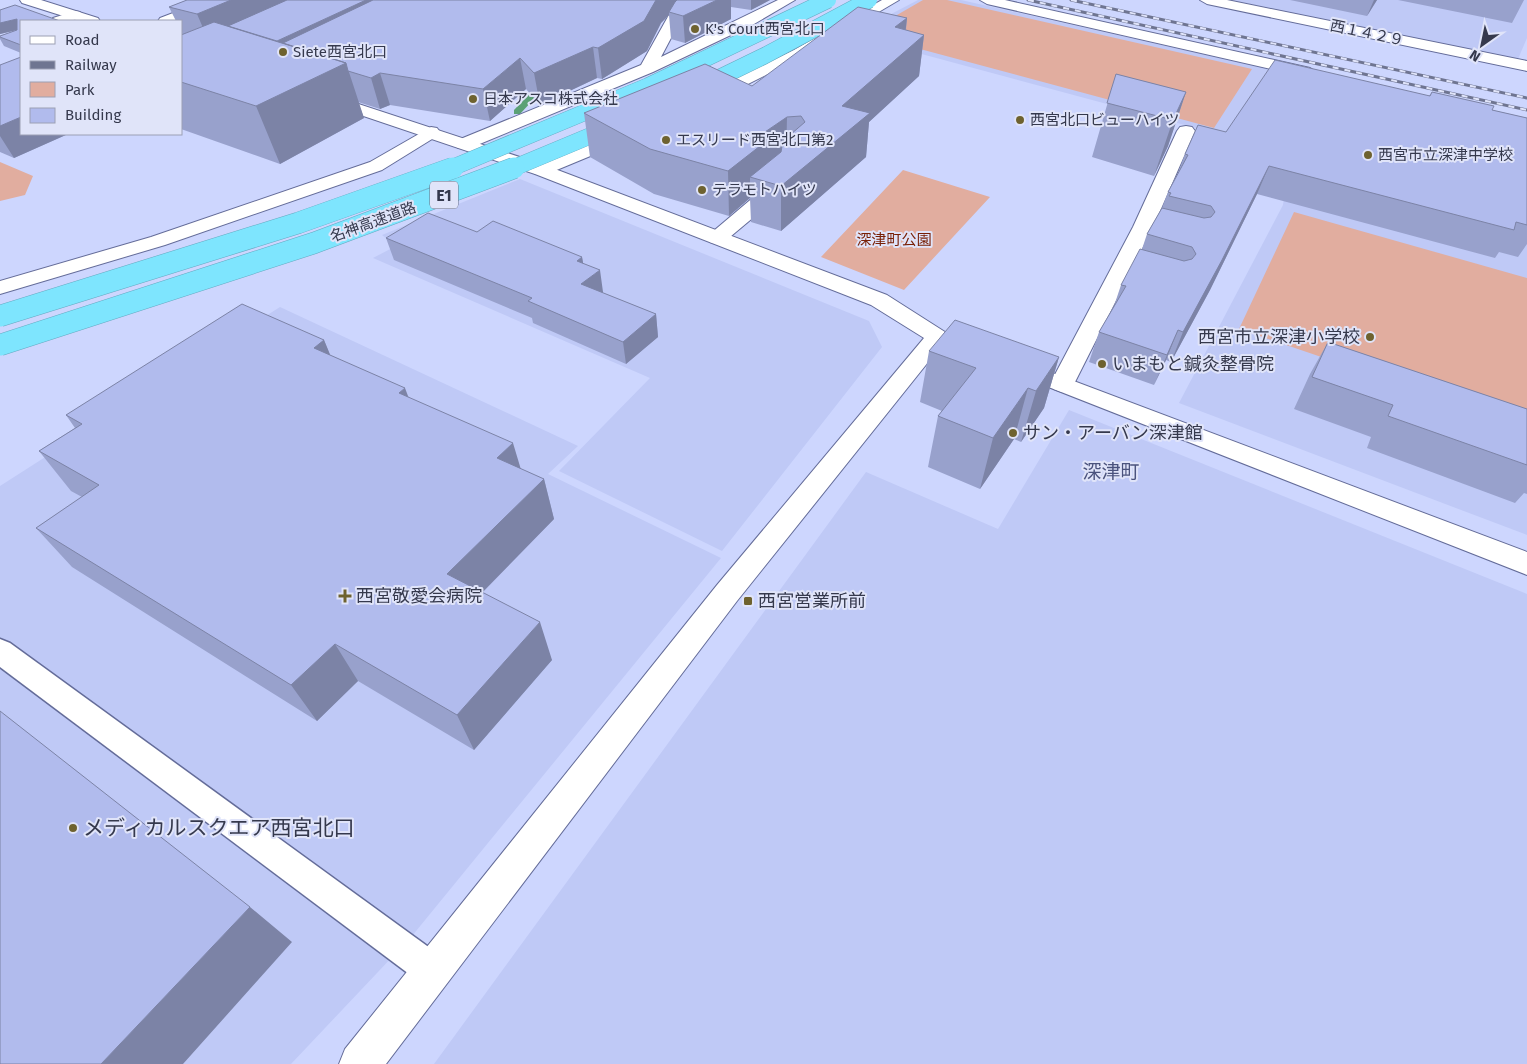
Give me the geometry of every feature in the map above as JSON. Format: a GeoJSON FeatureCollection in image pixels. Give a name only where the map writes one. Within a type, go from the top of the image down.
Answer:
{"type":"FeatureCollection","features":[{"type":"Feature","properties":{"kind":"highway","name":"名神高速道路"},"geometry":{"type":"LineString","coordinates":[[0,316],[194,257],[342,208],[504,147],[615,101],[723,52],[828,0]]}},
{"type":"Feature","properties":{"kind":"highway"},"geometry":{"type":"LineString","coordinates":[[680,104],[764,56],[869,0]]}},
{"type":"Feature","properties":{"kind":"highway","name":"名神高速道路"},"geometry":{"type":"LineString","coordinates":[[0,345],[212,279],[359,228],[570,146],[638,123]]}},
{"type":"Feature","properties":{"kind":"street"},"geometry":{"type":"LineString","coordinates":[[27,0],[90,20]]}},
{"type":"Feature","properties":{"kind":"street"},"geometry":{"type":"LineString","coordinates":[[168,20],[219,0]]}},
{"type":"Feature","properties":{"kind":"street"},"geometry":{"type":"LineString","coordinates":[[464,144],[647,69],[755,18],[788,0]]}},
{"type":"Feature","properties":{"kind":"street"},"geometry":{"type":"LineString","coordinates":[[680,104],[799,53],[892,0]]}},
{"type":"Feature","properties":{"kind":"street"},"geometry":{"type":"LineString","coordinates":[[987,0],[1325,76]]}},
{"type":"Feature","properties":{"kind":"street","name":"西１４２９"},"geometry":{"type":"LineString","coordinates":[[1207,0],[1527,66]]}},
{"type":"Feature","properties":{"kind":"street"},"geometry":{"type":"LineString","coordinates":[[647,69],[675,16],[699,6],[712,7]]}},
{"type":"Feature","properties":{"kind":"street"},"geometry":{"type":"LineString","coordinates":[[729,11],[755,18]]}},
{"type":"Feature","properties":{"kind":"street"},"geometry":{"type":"LineString","coordinates":[[61,20],[75,15]]}},
{"type":"Feature","properties":{"kind":"street"},"geometry":{"type":"LineString","coordinates":[[304,91],[541,170],[879,300],[937,337],[1527,564]]}},
{"type":"Feature","properties":{"kind":"street"},"geometry":{"type":"LineString","coordinates":[[541,170],[638,123]]}},
{"type":"Feature","properties":{"kind":"street"},"geometry":{"type":"LineString","coordinates":[[1062,384],[1130,270],[1151,230],[1186,131]]}},
{"type":"Feature","properties":{"kind":"street"},"geometry":{"type":"LineString","coordinates":[[0,288],[158,242],[376,166],[431,132]]}},
{"type":"Feature","properties":{"kind":"street"},"geometry":{"type":"LineString","coordinates":[[716,238],[772,192],[770,184],[786,172]]}},
{"type":"Feature","properties":{"kind":"street"},"geometry":{"type":"LineString","coordinates":[[360,1064],[727,593],[937,337]]}},
{"type":"Feature","properties":{"kind":"lane"},"geometry":{"type":"LineString","coordinates":[[0,651],[433,971]]}},
{"type":"Feature","properties":{"kind":"shaded area"},"geometry":{"type":"Polygon","coordinates":[[[918,0],[961,0],[1527,127],[1527,535],[1179,403],[1283,205],[1284,198],[1222,135],[851,35],[918,0]]]}},
{"type":"Feature","properties":{"kind":"shaded area"},"geometry":{"type":"Polygon","coordinates":[[[1230,0],[1527,0],[1527,38],[1518,59],[1230,0]]]}},
{"type":"Feature","properties":{"kind":"shaded area"},"geometry":{"type":"Polygon","coordinates":[[[520,179],[869,321],[882,347],[722,551],[559,471],[650,378],[373,258],[396,246],[382,235],[520,179]]]}},
{"type":"Feature","properties":{"kind":"shaded area","name":"西宮敬愛会病院"},"geometry":{"type":"Polygon","coordinates":[[[280,307],[578,446],[548,474],[721,558],[412,936],[291,1064],[0,1064],[0,486],[280,307]]]}},
{"type":"Feature","properties":{"kind":"shaded area"},"geometry":{"type":"Polygon","coordinates":[[[1069,410],[1527,594],[1527,1064],[434,1064],[866,472],[998,529],[1069,410]]]}},
{"type":"Feature","properties":{"kind":"green space"},"geometry":{"type":"Polygon","coordinates":[[[923,0],[947,0],[1252,69],[1214,128],[864,34],[923,0]]]}},
{"type":"Feature","properties":{"kind":"green space"},"geometry":{"type":"Polygon","coordinates":[[[0,162],[33,176],[25,195],[0,201],[0,162]]]}},
{"type":"Feature","properties":{"kind":"green space","name":"深津町公園"},"geometry":{"type":"Polygon","coordinates":[[[903,170],[990,197],[904,290],[821,257],[903,170]]]}},
{"type":"Feature","properties":{"kind":"green space"},"geometry":{"type":"Polygon","coordinates":[[[1294,212],[1527,278],[1527,427],[1239,329],[1294,212]]]}},
{"type":"Feature","properties":{"kind":"building"},"geometry":{"type":"Polygon","coordinates":[[[187,0],[231,0],[197,14],[169,7],[187,0]]]}},
{"type":"Feature","properties":{"kind":"building"},"geometry":{"type":"Polygon","coordinates":[[[287,0],[366,0],[277,41],[228,26],[287,0]]]}},
{"type":"Feature","properties":{"kind":"building"},"geometry":{"type":"Polygon","coordinates":[[[373,0],[656,0],[644,21],[598,48],[593,47],[534,73],[520,58],[483,89],[380,73],[371,78],[348,71],[346,63],[283,43],[373,0]]]}},
{"type":"Feature","properties":{"kind":"building"},"geometry":{"type":"Polygon","coordinates":[[[677,0],[717,0],[683,16],[669,12],[677,0]]]}},
{"type":"Feature","properties":{"kind":"building"},"geometry":{"type":"Polygon","coordinates":[[[15,5],[57,20],[20,20],[20,45],[0,37],[17,30],[17,19],[0,23],[0,10],[15,5]]]}},
{"type":"Feature","properties":{"kind":"building"},"geometry":{"type":"Polygon","coordinates":[[[858,7],[907,18],[895,27],[924,35],[842,106],[870,113],[781,186],[750,177],[781,152],[783,141],[805,122],[801,116],[787,117],[762,134],[759,139],[760,146],[728,171],[650,149],[584,113],[705,64],[752,86],[858,7]]]}},
{"type":"Feature","properties":{"kind":"building"},"geometry":{"type":"Polygon","coordinates":[[[214,22],[346,63],[256,106],[182,82],[182,35],[214,22]]]}},
{"type":"Feature","properties":{"kind":"building"},"geometry":{"type":"Polygon","coordinates":[[[20,57],[20,117],[0,126],[0,65],[20,57]]]}},
{"type":"Feature","properties":{"kind":"building"},"geometry":{"type":"Polygon","coordinates":[[[1275,60],[1430,96],[1432,92],[1494,106],[1492,110],[1527,118],[1527,225],[1516,222],[1514,230],[1269,166],[1222,260],[1183,332],[1178,330],[1167,355],[1099,332],[1126,286],[1121,285],[1140,249],[1184,261],[1192,259],[1196,254],[1192,247],[1147,234],[1162,208],[1204,218],[1211,217],[1215,212],[1211,206],[1169,196],[1171,193],[1168,192],[1188,155],[1185,154],[1198,125],[1226,132],[1275,60]]]}},
{"type":"Feature","properties":{"kind":"building"},"geometry":{"type":"Polygon","coordinates":[[[1116,74],[1186,92],[1173,120],[1107,103],[1116,74]]]}},
{"type":"Feature","properties":{"kind":"building"},"geometry":{"type":"Polygon","coordinates":[[[428,213],[477,232],[493,221],[582,257],[577,261],[600,270],[581,284],[656,314],[623,342],[528,301],[532,298],[386,238],[428,213]]]}},
{"type":"Feature","properties":{"kind":"building"},"geometry":{"type":"Polygon","coordinates":[[[242,304],[324,340],[314,348],[405,388],[399,393],[513,443],[497,458],[544,479],[447,574],[540,622],[457,715],[335,644],[291,685],[36,528],[99,485],[39,451],[82,424],[66,415],[242,304]]]}},
{"type":"Feature","properties":{"kind":"building"},"geometry":{"type":"Polygon","coordinates":[[[955,320],[1059,357],[1036,391],[1028,388],[993,438],[938,416],[976,368],[929,351],[955,320]]]}},
{"type":"Feature","properties":{"kind":"building"},"geometry":{"type":"Polygon","coordinates":[[[1328,342],[1527,409],[1527,465],[1388,416],[1393,405],[1312,377],[1328,342]]]}},
{"type":"Feature","properties":{"kind":"building","name":"メディカルスクエア西宮北口"},"geometry":{"type":"Polygon","coordinates":[[[0,711],[250,907],[101,1064],[0,1064],[0,711]]]}},
{"type":"Feature","properties":{"kind":"waterway"},"geometry":{"type":"LineString","coordinates":[[517,112],[543,85]]}},
{"type":"Feature","properties":{"kind":"railway"},"geometry":{"type":"LineString","coordinates":[[1028,0],[1527,110]]}},
{"type":"Feature","properties":{"kind":"railway"},"geometry":{"type":"LineString","coordinates":[[1071,0],[1527,98]]}},
{"type":"Feature","properties":{"kind":"place","name":"K's Court西宮北口"},"geometry":{"type":"Point","coordinates":[695,29]}},
{"type":"Feature","properties":{"kind":"place","name":"Siete西宮北口"},"geometry":{"type":"Point","coordinates":[283,52]}},
{"type":"Feature","properties":{"kind":"place","name":"日本アスコ株式会社"},"geometry":{"type":"Point","coordinates":[473,99]}},
{"type":"Feature","properties":{"kind":"place","name":"西宮北口ビューハイツ"},"geometry":{"type":"Point","coordinates":[1020,120]}},
{"type":"Feature","properties":{"kind":"place","name":"エスリード西宮北口第2"},"geometry":{"type":"Point","coordinates":[666,140]}},
{"type":"Feature","properties":{"kind":"place","name":"西宮市立深津中学校"},"geometry":{"type":"Point","coordinates":[1368,155]}},
{"type":"Feature","properties":{"kind":"place","name":"テラモトハイツ"},"geometry":{"type":"Point","coordinates":[702,190]}},
{"type":"Feature","properties":{"kind":"place","name":"西宮市立深津小学校"},"geometry":{"type":"Point","coordinates":[1370,337]}},
{"type":"Feature","properties":{"kind":"place","name":"いまもと鍼灸整骨院"},"geometry":{"type":"Point","coordinates":[1102,364]}},
{"type":"Feature","properties":{"kind":"place","name":"サン・アーバン深津館"},"geometry":{"type":"Point","coordinates":[1013,433]}},
{"type":"Feature","properties":{"kind":"place","name":"西宮敬愛会病院"},"geometry":{"type":"Point","coordinates":[345,596]}},
{"type":"Feature","properties":{"kind":"place","name":"西宮営業所前"},"geometry":{"type":"Point","coordinates":[748,601]}},
{"type":"Feature","properties":{"kind":"place","name":"メディカルスクエア西宮北口"},"geometry":{"type":"Point","coordinates":[73,828]}},
{"type":"Feature","properties":{"kind":"district","name":"深津町"},"geometry":{"type":"Point","coordinates":[1111,471]}}]}
